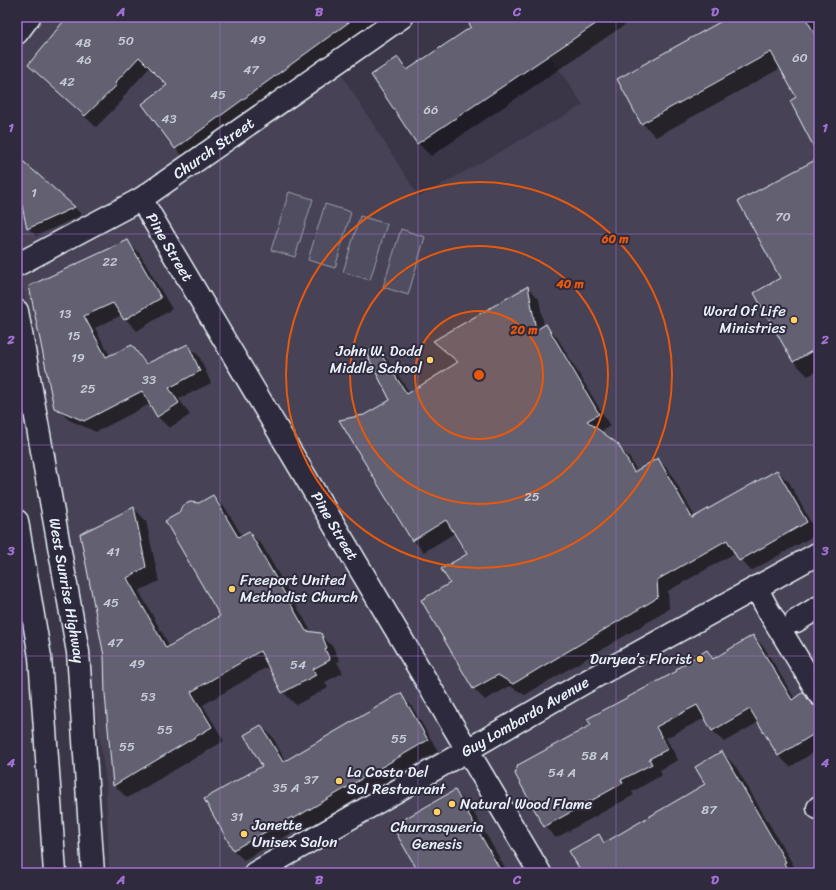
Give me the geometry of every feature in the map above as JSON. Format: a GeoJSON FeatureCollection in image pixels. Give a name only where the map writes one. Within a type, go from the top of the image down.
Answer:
{"type":"FeatureCollection","features":[{"type":"Feature","properties":{"kind":"main road"},"geometry":{"type":"LineString","coordinates":[[17,32],[29,17]]}},
{"type":"Feature","properties":{"kind":"main road","name":"Church Street"},"geometry":{"type":"LineString","coordinates":[[17,265],[141,199],[402,17]]}},
{"type":"Feature","properties":{"kind":"main road","name":"Pine Street"},"geometry":{"type":"LineString","coordinates":[[141,199],[540,873]]}},
{"type":"Feature","properties":{"kind":"main road","name":"West Sunrise Highway"},"geometry":{"type":"LineString","coordinates":[[17,311],[78,652],[93,873]]}},
{"type":"Feature","properties":{"kind":"main road"},"geometry":{"type":"LineString","coordinates":[[17,521],[40,657],[55,873]]}},
{"type":"Feature","properties":{"kind":"main road","name":"Guy Lombardo Avenue"},"geometry":{"type":"LineString","coordinates":[[255,873],[756,587],[819,553]]}},
{"type":"Feature","properties":{"kind":"main road"},"geometry":{"type":"LineString","coordinates":[[756,587],[819,694]]}},
{"type":"Feature","properties":{"kind":"main road"},"geometry":{"type":"LineString","coordinates":[[796,621],[819,607]]}},
{"type":"Feature","properties":{"kind":"shaded area"},"geometry":{"type":"Polygon","coordinates":[[[17,17],[406,17],[340,72],[419,197],[583,105],[524,17],[819,17],[819,873],[109,873],[106,782],[70,539],[17,255],[17,17]]]}},
{"type":"Feature","properties":{"kind":"shaded area"},"geometry":{"type":"Polygon","coordinates":[[[289,192],[313,199],[295,257],[271,250],[289,192]]]}},
{"type":"Feature","properties":{"kind":"shaded area"},"geometry":{"type":"Polygon","coordinates":[[[325,204],[351,212],[335,268],[308,260],[325,204]]]}},
{"type":"Feature","properties":{"kind":"shaded area"},"geometry":{"type":"Polygon","coordinates":[[[360,216],[387,224],[370,280],[343,272],[360,216]]]}},
{"type":"Feature","properties":{"kind":"shaded area"},"geometry":{"type":"Polygon","coordinates":[[[401,229],[425,237],[408,295],[383,287],[401,229]]]}},
{"type":"Feature","properties":{"kind":"building"},"geometry":{"type":"Polygon","coordinates":[[[67,17],[356,17],[175,149],[142,104],[167,85],[139,57],[115,83],[117,85],[85,116],[28,65],[67,17]]]}},
{"type":"Feature","properties":{"kind":"building"},"geometry":{"type":"Polygon","coordinates":[[[465,17],[606,17],[417,144],[371,75],[398,57],[407,70],[471,27],[465,17]]]}},
{"type":"Feature","properties":{"kind":"building"},"geometry":{"type":"Polygon","coordinates":[[[729,17],[805,17],[819,41],[819,157],[790,101],[796,97],[771,52],[641,124],[617,79],[729,17]]]}},
{"type":"Feature","properties":{"kind":"building"},"geometry":{"type":"Polygon","coordinates":[[[17,156],[75,207],[27,229],[17,183],[17,156]]]}},
{"type":"Feature","properties":{"kind":"building"},"geometry":{"type":"Polygon","coordinates":[[[819,158],[819,347],[793,362],[754,293],[780,278],[738,201],[819,158]]]}},
{"type":"Feature","properties":{"kind":"building"},"geometry":{"type":"Polygon","coordinates":[[[128,240],[161,298],[124,320],[113,303],[84,316],[106,357],[132,345],[146,364],[188,344],[200,371],[169,388],[179,403],[157,417],[142,391],[84,421],[54,408],[29,286],[128,240]]]}},
{"type":"Feature","properties":{"kind":"building"},"geometry":{"type":"Polygon","coordinates":[[[528,286],[536,330],[546,324],[599,414],[587,421],[618,444],[634,472],[658,458],[692,518],[777,470],[807,522],[739,561],[727,540],[657,580],[658,596],[654,600],[513,684],[498,675],[473,689],[421,600],[450,583],[441,569],[467,554],[446,520],[412,541],[339,420],[364,415],[390,400],[366,353],[376,347],[407,394],[458,362],[433,341],[528,286]]]}},
{"type":"Feature","properties":{"kind":"building"},"geometry":{"type":"Polygon","coordinates":[[[213,495],[238,537],[249,531],[306,631],[321,633],[327,648],[325,649],[330,660],[313,669],[316,675],[282,693],[260,651],[191,692],[212,727],[113,786],[105,694],[104,656],[80,534],[134,507],[146,567],[127,578],[166,648],[220,616],[165,521],[179,513],[182,506],[190,502],[199,503],[213,495]]]}},
{"type":"Feature","properties":{"kind":"building"},"geometry":{"type":"Polygon","coordinates":[[[753,635],[792,700],[803,692],[813,705],[819,706],[819,731],[778,756],[750,709],[712,731],[697,705],[656,727],[668,749],[649,759],[652,764],[621,780],[623,783],[544,827],[515,774],[518,765],[591,725],[587,719],[677,671],[676,669],[707,650],[713,659],[753,635]]]}},
{"type":"Feature","properties":{"kind":"building"},"geometry":{"type":"Polygon","coordinates":[[[401,693],[428,740],[293,819],[292,817],[233,850],[204,799],[262,766],[244,735],[261,725],[283,762],[401,693]]]}},
{"type":"Feature","properties":{"kind":"building"},"geometry":{"type":"Polygon","coordinates":[[[722,751],[786,862],[784,863],[789,873],[582,873],[569,851],[599,834],[604,843],[705,784],[695,767],[722,751]]]}},
{"type":"Feature","properties":{"kind":"building"},"geometry":{"type":"Polygon","coordinates":[[[455,790],[502,873],[419,873],[392,826],[455,790]]]}},
{"type":"Feature","properties":{"kind":"place","name":"Word Of Life Ministries"},"geometry":{"type":"Point","coordinates":[794,320]}},
{"type":"Feature","properties":{"kind":"place","name":"John W. Dodd Middle School"},"geometry":{"type":"Point","coordinates":[430,360]}},
{"type":"Feature","properties":{"kind":"place","name":"Freeport United Methodist Church"},"geometry":{"type":"Point","coordinates":[232,589]}},
{"type":"Feature","properties":{"kind":"place","name":"Duryea’s Florist"},"geometry":{"type":"Point","coordinates":[700,659]}},
{"type":"Feature","properties":{"kind":"place","name":"La Costa Del Sol Restaurant"},"geometry":{"type":"Point","coordinates":[339,781]}},
{"type":"Feature","properties":{"kind":"place","name":"Natural Wood Flame"},"geometry":{"type":"Point","coordinates":[452,804]}},
{"type":"Feature","properties":{"kind":"place","name":"Churrasqueria Genesis"},"geometry":{"type":"Point","coordinates":[437,812]}},
{"type":"Feature","properties":{"kind":"place","name":"Janette Unisex Salon"},"geometry":{"type":"Point","coordinates":[244,834]}}]}
